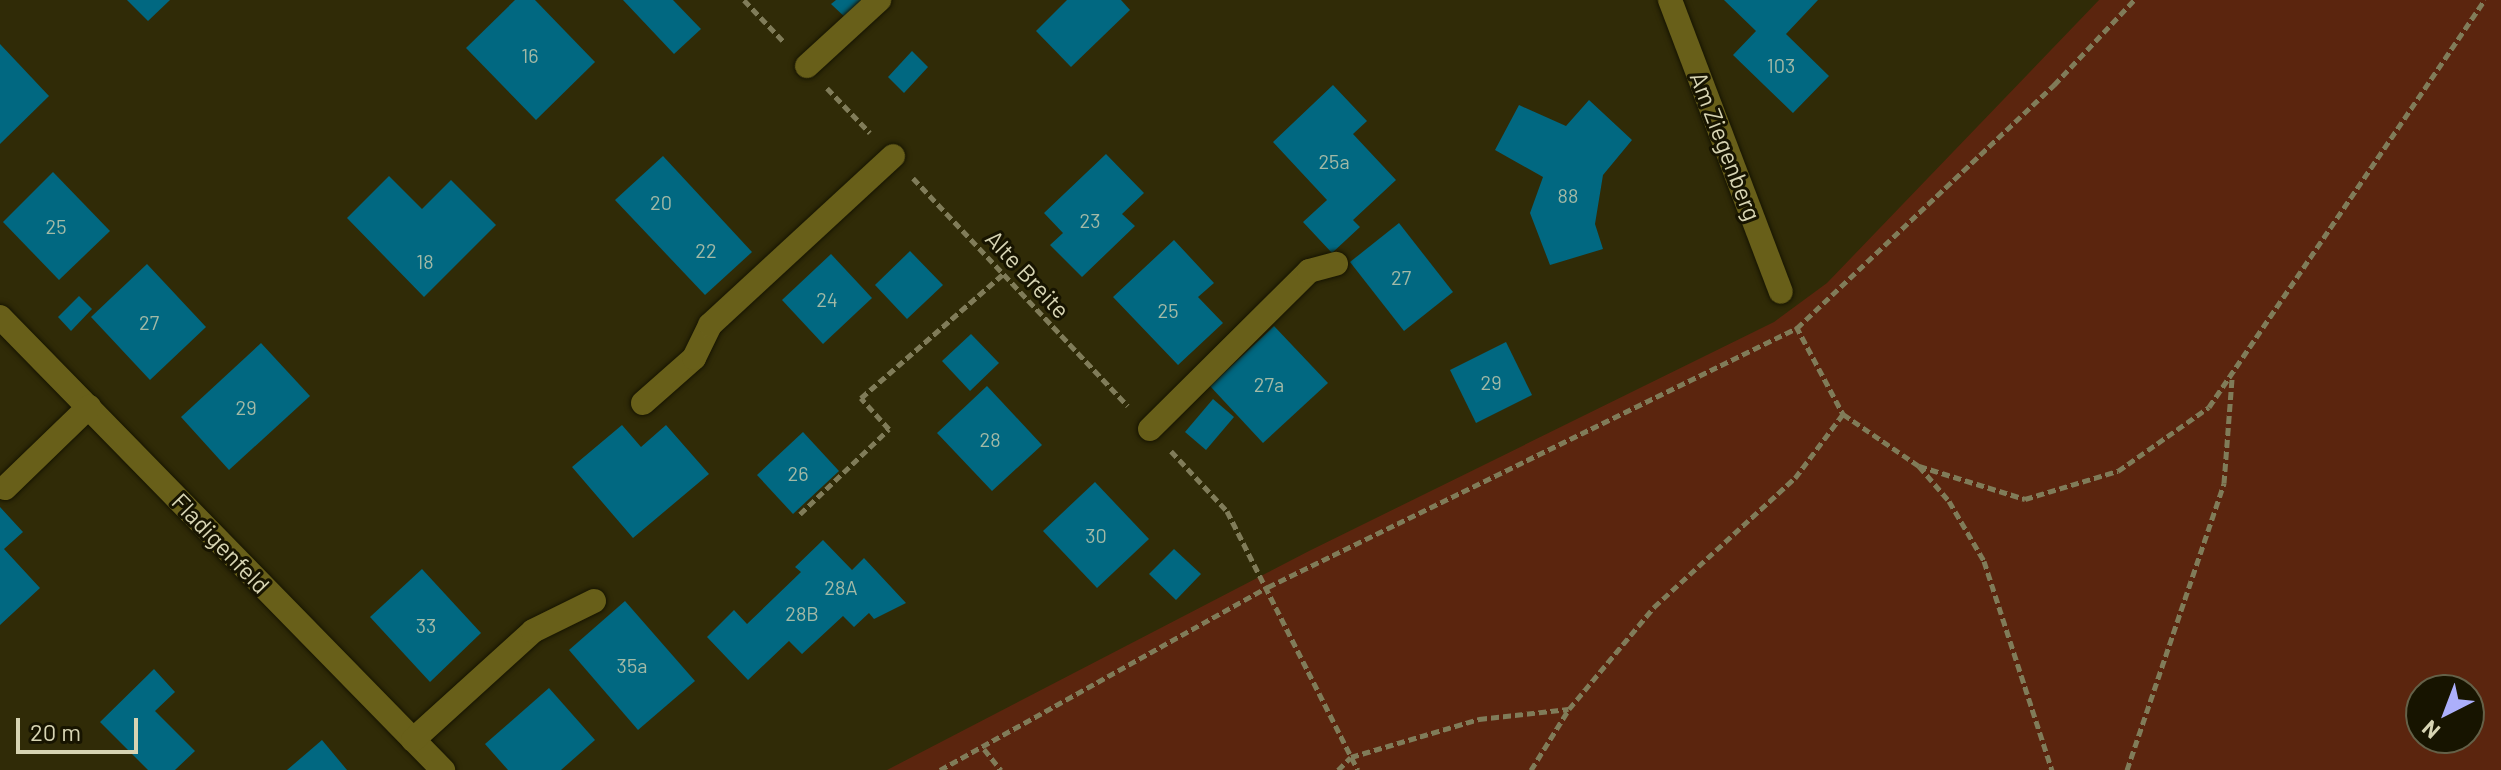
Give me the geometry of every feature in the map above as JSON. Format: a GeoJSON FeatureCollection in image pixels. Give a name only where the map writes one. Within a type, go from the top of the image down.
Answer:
{"type":"FeatureCollection","features":[{"type":"Feature","properties":{"kind":"street"},"geometry":{"type":"LineString","coordinates":[[807,66],[879,0]]}},
{"type":"Feature","properties":{"kind":"street","name":"Am Ziegenberg"},"geometry":{"type":"LineString","coordinates":[[1670,0],[1781,292]]}},
{"type":"Feature","properties":{"kind":"street"},"geometry":{"type":"LineString","coordinates":[[643,403],[694,358],[710,325],[893,156]]}},
{"type":"Feature","properties":{"kind":"street"},"geometry":{"type":"LineString","coordinates":[[1150,429],[1309,271],[1336,264]]}},
{"type":"Feature","properties":{"kind":"street","name":"Fladigenfeld"},"geometry":{"type":"LineString","coordinates":[[0,317],[443,770]]}},
{"type":"Feature","properties":{"kind":"street"},"geometry":{"type":"LineString","coordinates":[[5,488],[89,407]]}},
{"type":"Feature","properties":{"kind":"street"},"geometry":{"type":"LineString","coordinates":[[413,740],[533,631],[594,601]]}},
{"type":"Feature","properties":{"kind":"path","name":"Alte Breite"},"geometry":{"type":"LineString","coordinates":[[744,0],[1227,511],[1358,770]]}},
{"type":"Feature","properties":{"kind":"path"},"geometry":{"type":"LineString","coordinates":[[940,770],[984,749],[1268,587],[1797,328],[2054,85],[2134,0]]}},
{"type":"Feature","properties":{"kind":"path"},"geometry":{"type":"LineString","coordinates":[[1919,466],[2025,499],[2118,471],[2209,407],[2485,0]]}},
{"type":"Feature","properties":{"kind":"path"},"geometry":{"type":"LineString","coordinates":[[800,514],[889,429],[861,398],[1003,274]]}},
{"type":"Feature","properties":{"kind":"path"},"geometry":{"type":"LineString","coordinates":[[1797,328],[1843,414],[1919,466],[1949,501],[1984,561],[2052,770]]}},
{"type":"Feature","properties":{"kind":"path"},"geometry":{"type":"LineString","coordinates":[[2127,770],[2224,483],[2232,376]]}},
{"type":"Feature","properties":{"kind":"path"},"geometry":{"type":"LineString","coordinates":[[1531,770],[1569,709],[1654,607],[1795,478],[1843,414]]}},
{"type":"Feature","properties":{"kind":"path"},"geometry":{"type":"LineString","coordinates":[[1338,770],[1351,757],[1479,719],[1569,709]]}},
{"type":"Feature","properties":{"kind":"path"},"geometry":{"type":"LineString","coordinates":[[984,749],[1001,770]]}},
{"type":"Feature","properties":{"kind":"shaded area"},"geometry":{"type":"Polygon","coordinates":[[[2099,0],[2501,0],[2501,770],[887,770],[1309,551],[1774,322],[1827,283],[2099,0]]]}},
{"type":"Feature","properties":{"kind":"building"},"geometry":{"type":"Polygon","coordinates":[[[127,0],[170,0],[148,21],[127,0]]]}},
{"type":"Feature","properties":{"kind":"building"},"geometry":{"type":"Polygon","coordinates":[[[515,0],[535,0],[595,62],[536,120],[466,48],[515,0]]]}},
{"type":"Feature","properties":{"kind":"building"},"geometry":{"type":"Polygon","coordinates":[[[623,0],[673,0],[701,29],[674,54],[623,0]]]}},
{"type":"Feature","properties":{"kind":"building"},"geometry":{"type":"Polygon","coordinates":[[[836,0],[866,0],[848,20],[831,4],[836,0]]]}},
{"type":"Feature","properties":{"kind":"building"},"geometry":{"type":"Polygon","coordinates":[[[1067,0],[1121,0],[1130,10],[1071,67],[1036,31],[1067,0]]]}},
{"type":"Feature","properties":{"kind":"building"},"geometry":{"type":"Polygon","coordinates":[[[1724,0],[1818,0],[1786,34],[1829,76],[1793,113],[1733,55],[1756,31],[1724,0]]]}},
{"type":"Feature","properties":{"kind":"building"},"geometry":{"type":"Polygon","coordinates":[[[0,44],[49,96],[0,144],[0,44]]]}},
{"type":"Feature","properties":{"kind":"building"},"geometry":{"type":"Polygon","coordinates":[[[912,51],[928,67],[904,93],[888,77],[912,51]]]}},
{"type":"Feature","properties":{"kind":"building"},"geometry":{"type":"Polygon","coordinates":[[[1333,85],[1367,121],[1353,134],[1396,180],[1353,220],[1360,227],[1332,253],[1303,222],[1327,200],[1273,142],[1333,85]]]}},
{"type":"Feature","properties":{"kind":"building"},"geometry":{"type":"Polygon","coordinates":[[[1589,100],[1632,140],[1603,175],[1595,224],[1603,249],[1550,265],[1530,213],[1543,177],[1495,150],[1519,105],[1566,126],[1589,100]]]}},
{"type":"Feature","properties":{"kind":"building"},"geometry":{"type":"Polygon","coordinates":[[[1106,154],[1144,193],[1122,214],[1135,226],[1082,277],[1050,245],[1063,233],[1044,213],[1106,154]]]}},
{"type":"Feature","properties":{"kind":"building"},"geometry":{"type":"Polygon","coordinates":[[[663,156],[752,252],[705,295],[615,200],[663,156]]]}},
{"type":"Feature","properties":{"kind":"building"},"geometry":{"type":"Polygon","coordinates":[[[53,172],[110,231],[59,280],[3,222],[53,172]]]}},
{"type":"Feature","properties":{"kind":"building"},"geometry":{"type":"Polygon","coordinates":[[[389,176],[422,209],[451,180],[496,225],[424,297],[347,218],[389,176]]]}},
{"type":"Feature","properties":{"kind":"building"},"geometry":{"type":"Polygon","coordinates":[[[1399,223],[1453,292],[1404,331],[1350,262],[1399,223]]]}},
{"type":"Feature","properties":{"kind":"building"},"geometry":{"type":"Polygon","coordinates":[[[1174,240],[1214,283],[1198,297],[1223,323],[1178,365],[1113,297],[1174,240]]]}},
{"type":"Feature","properties":{"kind":"building"},"geometry":{"type":"Polygon","coordinates":[[[910,251],[943,285],[907,319],[875,285],[910,251]]]}},
{"type":"Feature","properties":{"kind":"building"},"geometry":{"type":"Polygon","coordinates":[[[831,254],[872,298],[823,344],[782,300],[831,254]]]}},
{"type":"Feature","properties":{"kind":"building"},"geometry":{"type":"Polygon","coordinates":[[[147,264],[206,327],[150,380],[91,317],[147,264]]]}},
{"type":"Feature","properties":{"kind":"building"},"geometry":{"type":"Polygon","coordinates":[[[79,296],[92,309],[71,331],[58,317],[79,296]]]}},
{"type":"Feature","properties":{"kind":"building"},"geometry":{"type":"Polygon","coordinates":[[[1274,326],[1328,383],[1263,443],[1210,386],[1274,326]]]}},
{"type":"Feature","properties":{"kind":"building"},"geometry":{"type":"Polygon","coordinates":[[[971,334],[999,363],[970,391],[942,361],[971,334]]]}},
{"type":"Feature","properties":{"kind":"building"},"geometry":{"type":"Polygon","coordinates":[[[1506,342],[1532,395],[1476,423],[1450,370],[1506,342]]]}},
{"type":"Feature","properties":{"kind":"building"},"geometry":{"type":"Polygon","coordinates":[[[261,343],[310,396],[229,470],[181,417],[261,343]]]}},
{"type":"Feature","properties":{"kind":"building"},"geometry":{"type":"Polygon","coordinates":[[[987,386],[1042,445],[992,491],[937,433],[987,386]]]}},
{"type":"Feature","properties":{"kind":"building"},"geometry":{"type":"Polygon","coordinates":[[[1213,399],[1234,417],[1206,450],[1185,432],[1213,399]]]}},
{"type":"Feature","properties":{"kind":"building"},"geometry":{"type":"Polygon","coordinates":[[[622,425],[641,447],[666,425],[709,474],[633,538],[572,467],[622,425]]]}},
{"type":"Feature","properties":{"kind":"building"},"geometry":{"type":"Polygon","coordinates":[[[803,432],[839,471],[793,514],[757,475],[803,432]]]}},
{"type":"Feature","properties":{"kind":"building"},"geometry":{"type":"Polygon","coordinates":[[[1095,482],[1149,539],[1097,588],[1043,531],[1095,482]]]}},
{"type":"Feature","properties":{"kind":"building"},"geometry":{"type":"Polygon","coordinates":[[[0,507],[23,532],[4,549],[40,588],[0,625],[0,507]]]}},
{"type":"Feature","properties":{"kind":"building"},"geometry":{"type":"Polygon","coordinates":[[[823,540],[852,570],[864,558],[906,603],[874,619],[869,613],[854,627],[843,616],[802,654],[789,641],[748,680],[707,637],[734,610],[747,624],[801,572],[795,567],[823,540]]]}},
{"type":"Feature","properties":{"kind":"building"},"geometry":{"type":"Polygon","coordinates":[[[1174,549],[1201,574],[1176,600],[1149,574],[1174,549]]]}},
{"type":"Feature","properties":{"kind":"building"},"geometry":{"type":"Polygon","coordinates":[[[422,569],[481,633],[430,682],[370,617],[422,569]]]}},
{"type":"Feature","properties":{"kind":"building"},"geometry":{"type":"Polygon","coordinates":[[[625,601],[695,681],[638,730],[569,650],[625,601]]]}},
{"type":"Feature","properties":{"kind":"building"},"geometry":{"type":"Polygon","coordinates":[[[154,669],[175,692],[155,711],[195,751],[175,770],[148,770],[100,722],[154,669]]]}},
{"type":"Feature","properties":{"kind":"building"},"geometry":{"type":"Polygon","coordinates":[[[549,688],[595,740],[561,770],[508,770],[485,744],[549,688]]]}},
{"type":"Feature","properties":{"kind":"building"},"geometry":{"type":"Polygon","coordinates":[[[322,740],[347,770],[287,770],[322,740]]]}}]}
